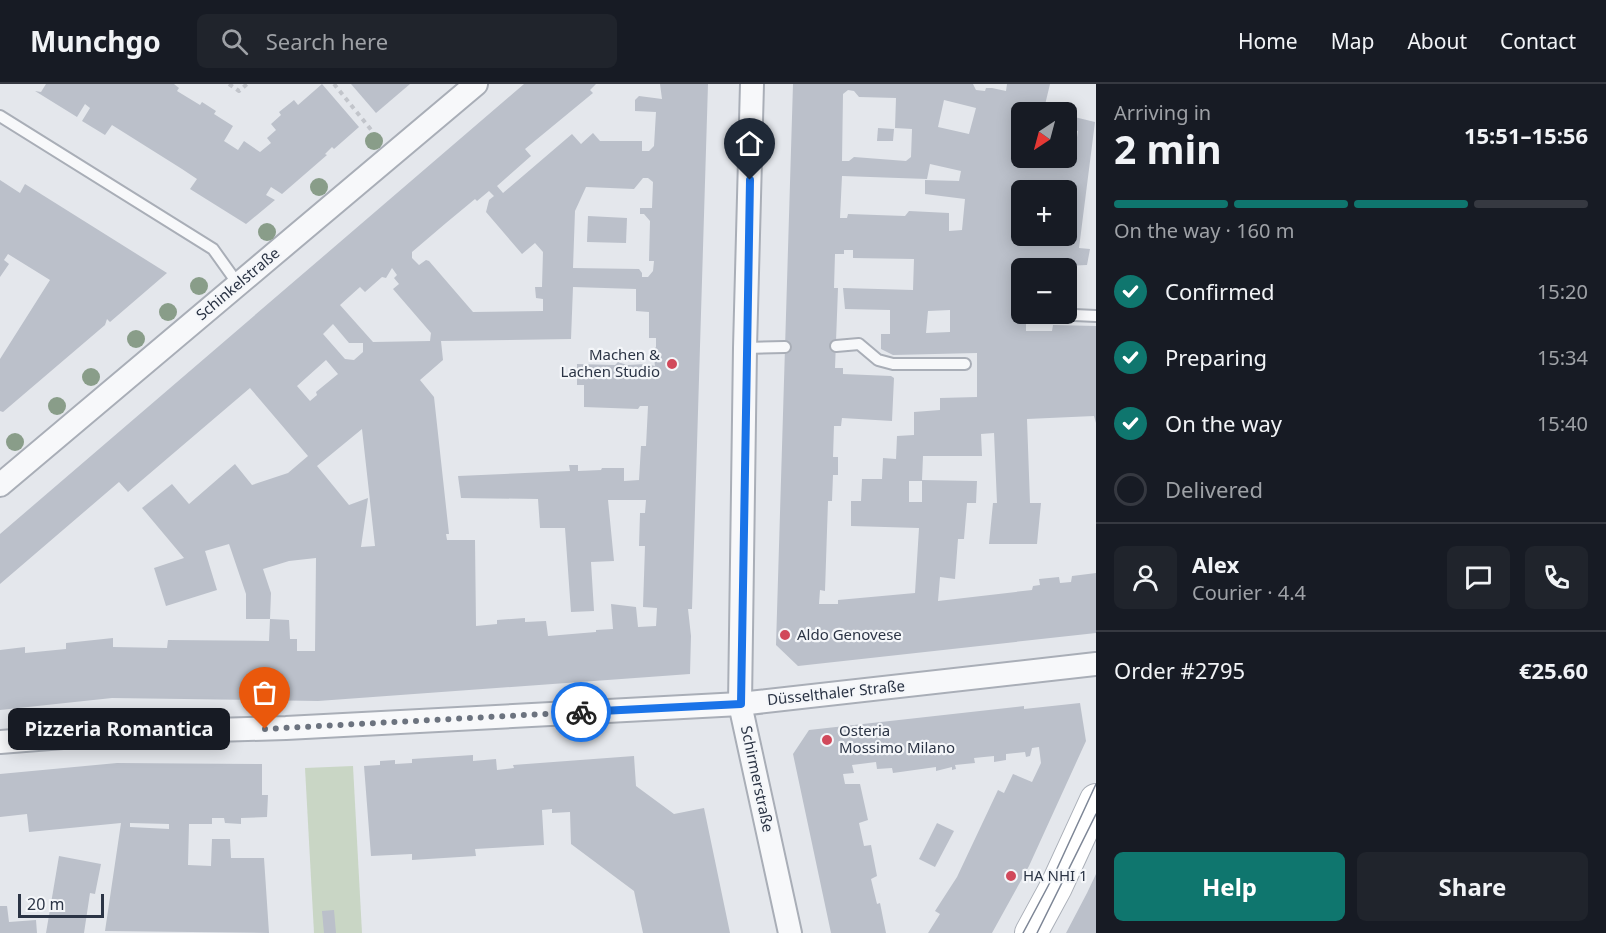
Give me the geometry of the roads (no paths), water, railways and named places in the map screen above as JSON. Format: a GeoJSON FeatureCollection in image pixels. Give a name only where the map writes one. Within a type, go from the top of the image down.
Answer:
{"type":"FeatureCollection","features":[{"type":"Feature","properties":{"kind":"street","name":"Schinkelstraße"},"geometry":{"type":"LineString","coordinates":[[0,485],[476,84]]}},
{"type":"Feature","properties":{"kind":"street","name":"Schirmerstraße"},"geometry":{"type":"LineString","coordinates":[[752,84],[745,348],[741,704],[790,933]]}},
{"type":"Feature","properties":{"kind":"street","name":"Düsselthaler Straße"},"geometry":{"type":"LineString","coordinates":[[0,742],[113,733],[286,729],[741,704],[1096,664]]}},
{"type":"Feature","properties":{"kind":"street"},"geometry":{"type":"LineString","coordinates":[[1031,933],[1056,887],[1096,800]]}},
{"type":"Feature","properties":{"kind":"lane"},"geometry":{"type":"LineString","coordinates":[[0,116],[213,249],[238,284]]}},
{"type":"Feature","properties":{"kind":"lane"},"geometry":{"type":"LineString","coordinates":[[1077,315],[1096,316]]}},
{"type":"Feature","properties":{"kind":"lane"},"geometry":{"type":"LineString","coordinates":[[836,346],[859,344],[878,360],[893,364],[965,364]]}},
{"type":"Feature","properties":{"kind":"lane"},"geometry":{"type":"LineString","coordinates":[[745,348],[785,347]]}},
{"type":"Feature","properties":{"kind":"tram line"},"geometry":{"type":"LineString","coordinates":[[1023,933],[1055,873],[1096,784]]}},
{"type":"Feature","properties":{"kind":"tram line"},"geometry":{"type":"LineString","coordinates":[[1037,933],[1096,814]]}},
{"type":"Feature","properties":{"kind":"place","name":"Machen & Lachen Studio"},"geometry":{"type":"Point","coordinates":[672,364]}},
{"type":"Feature","properties":{"kind":"place","name":"Aldo Genovese"},"geometry":{"type":"Point","coordinates":[785,635]}},
{"type":"Feature","properties":{"kind":"place","name":"Pizzeria Romantica"},"geometry":{"type":"Point","coordinates":[265,729]}},
{"type":"Feature","properties":{"kind":"place","name":"Osteria Mossimo Milano"},"geometry":{"type":"Point","coordinates":[827,740]}},
{"type":"Feature","properties":{"kind":"place","name":"HA NHI 1"},"geometry":{"type":"Point","coordinates":[1011,876]}}]}
